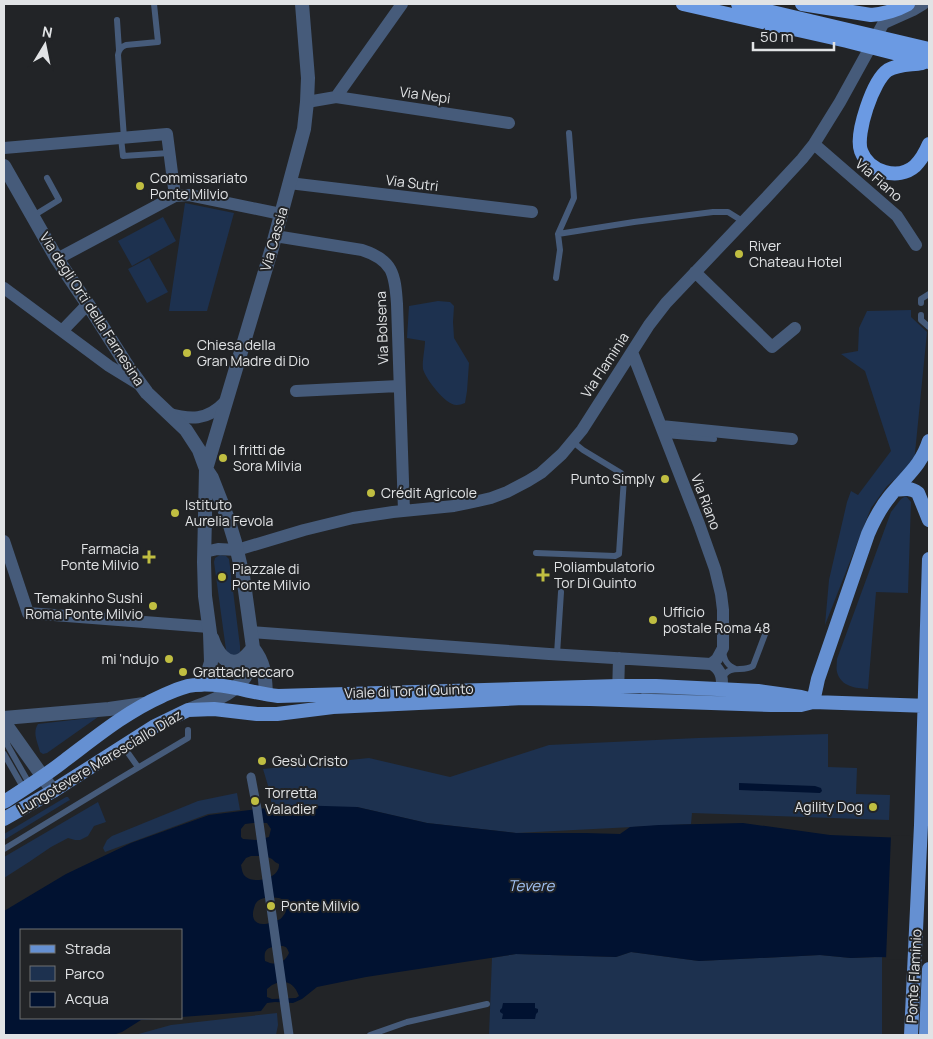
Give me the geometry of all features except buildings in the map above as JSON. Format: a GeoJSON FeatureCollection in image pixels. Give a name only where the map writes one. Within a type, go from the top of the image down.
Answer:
{"type":"FeatureCollection","features":[{"type":"Feature","properties":{"kind":"highway"},"geometry":{"type":"LineString","coordinates":[[683,4],[929,49]]}},
{"type":"Feature","properties":{"kind":"highway"},"geometry":{"type":"LineString","coordinates":[[738,4],[851,36],[929,62]]}},
{"type":"Feature","properties":{"kind":"highway"},"geometry":{"type":"LineString","coordinates":[[802,4],[876,14],[898,9],[908,4]]}},
{"type":"Feature","properties":{"kind":"highway"},"geometry":{"type":"LineString","coordinates":[[929,62],[897,66],[885,73],[878,82],[871,97],[859,142],[862,154],[868,163],[878,170],[892,174],[906,172],[915,166],[929,144]]}},
{"type":"Feature","properties":{"kind":"main road"},"geometry":{"type":"LineString","coordinates":[[814,702],[818,678],[868,534],[882,507],[920,463],[929,441]]}},
{"type":"Feature","properties":{"kind":"main road"},"geometry":{"type":"LineString","coordinates":[[895,490],[908,489],[918,493],[929,520]]}},
{"type":"Feature","properties":{"kind":"main road","name":"Ponte Flaminio"},"geometry":{"type":"LineString","coordinates":[[911,1035],[929,559]]}},
{"type":"Feature","properties":{"kind":"main road","name":"Viale di Tor di Quinto"},"geometry":{"type":"LineString","coordinates":[[257,714],[286,714],[333,708],[618,693],[656,686],[722,684],[802,697],[814,702]]}},
{"type":"Feature","properties":{"kind":"main road","name":"Viale di Tor di Quinto"},"geometry":{"type":"LineString","coordinates":[[200,685],[221,686],[282,696],[618,693],[642,700],[771,705],[801,705],[814,702],[929,706]]}},
{"type":"Feature","properties":{"kind":"main road","name":"Lungotevere Maresciallo Diaz"},"geometry":{"type":"LineString","coordinates":[[4,802],[144,704],[178,689],[200,685]]}},
{"type":"Feature","properties":{"kind":"main road","name":"Lungotevere Maresciallo Diaz"},"geometry":{"type":"LineString","coordinates":[[4,819],[53,791],[164,721],[188,710],[214,709],[257,714]]}},
{"type":"Feature","properties":{"kind":"main road","name":"Ponte Flaminio"},"geometry":{"type":"LineString","coordinates":[[926,1035],[929,969]]}},
{"type":"Feature","properties":{"kind":"street","name":"Via Cassia"},"geometry":{"type":"LineString","coordinates":[[206,470],[275,236],[304,129],[308,102],[308,78],[302,4]]}},
{"type":"Feature","properties":{"kind":"street"},"geometry":{"type":"LineString","coordinates":[[336,97],[402,4]]}},
{"type":"Feature","properties":{"kind":"street","name":"Via Flaminia"},"geometry":{"type":"LineString","coordinates":[[237,550],[280,536],[340,521],[486,500],[541,473],[562,454],[582,430],[660,309],[802,160],[835,110],[895,4]]}},
{"type":"Feature","properties":{"kind":"street"},"geometry":{"type":"LineString","coordinates":[[884,23],[923,4]]}},
{"type":"Feature","properties":{"kind":"street","name":"Via Nepi"},"geometry":{"type":"LineString","coordinates":[[308,102],[336,97],[509,123]]}},
{"type":"Feature","properties":{"kind":"street"},"geometry":{"type":"LineString","coordinates":[[4,148],[166,134],[175,196]]}},
{"type":"Feature","properties":{"kind":"street","name":"Via Fiano"},"geometry":{"type":"LineString","coordinates":[[814,144],[897,216],[916,245]]}},
{"type":"Feature","properties":{"kind":"street","name":"Via degli Orti della Farnesina"},"geometry":{"type":"LineString","coordinates":[[4,166],[57,259],[140,385],[190,436],[199,450],[206,470]]}},
{"type":"Feature","properties":{"kind":"street","name":"Via Sutri"},"geometry":{"type":"LineString","coordinates":[[289,183],[532,212]]}},
{"type":"Feature","properties":{"kind":"street"},"geometry":{"type":"LineString","coordinates":[[57,259],[175,196],[189,195],[281,214]]}},
{"type":"Feature","properties":{"kind":"street","name":"Via Bolsena"},"geometry":{"type":"LineString","coordinates":[[275,236],[362,250],[379,258],[389,267],[394,277],[396,284],[404,511]]}},
{"type":"Feature","properties":{"kind":"street"},"geometry":{"type":"LineString","coordinates":[[695,272],[772,347],[795,328]]}},
{"type":"Feature","properties":{"kind":"street"},"geometry":{"type":"LineString","coordinates":[[4,288],[109,366],[140,385]]}},
{"type":"Feature","properties":{"kind":"street"},"geometry":{"type":"LineString","coordinates":[[62,330],[88,304]]}},
{"type":"Feature","properties":{"kind":"street","name":"Via Riano"},"geometry":{"type":"LineString","coordinates":[[632,352],[696,515],[715,570],[723,610],[723,648]]}},
{"type":"Feature","properties":{"kind":"street"},"geometry":{"type":"LineString","coordinates":[[296,392],[399,386]]}},
{"type":"Feature","properties":{"kind":"street"},"geometry":{"type":"LineString","coordinates":[[167,413],[188,418],[199,418],[215,411],[225,402]]}},
{"type":"Feature","properties":{"kind":"street"},"geometry":{"type":"LineString","coordinates":[[662,431],[792,438]]}},
{"type":"Feature","properties":{"kind":"street"},"geometry":{"type":"LineString","coordinates":[[188,710],[224,695],[234,688],[248,671],[254,648],[237,550],[228,519],[212,478],[206,470]]}},
{"type":"Feature","properties":{"kind":"street"},"geometry":{"type":"LineString","coordinates":[[200,685],[207,675],[211,662],[205,596],[206,470]]}},
{"type":"Feature","properties":{"kind":"street"},"geometry":{"type":"LineString","coordinates":[[4,541],[28,614],[209,630]]}},
{"type":"Feature","properties":{"kind":"street"},"geometry":{"type":"LineString","coordinates":[[204,552],[218,548],[237,550]]}},
{"type":"Feature","properties":{"kind":"street"},"geometry":{"type":"LineString","coordinates":[[209,630],[215,646],[228,661],[235,662],[241,660],[254,648]]}},
{"type":"Feature","properties":{"kind":"street"},"geometry":{"type":"LineString","coordinates":[[252,632],[711,664],[718,668],[722,684]]}},
{"type":"Feature","properties":{"kind":"street"},"geometry":{"type":"LineString","coordinates":[[254,648],[262,662],[266,694]]}},
{"type":"Feature","properties":{"kind":"street"},"geometry":{"type":"LineString","coordinates":[[711,664],[717,659],[723,648]]}},
{"type":"Feature","properties":{"kind":"street"},"geometry":{"type":"LineString","coordinates":[[618,693],[619,658]]}},
{"type":"Feature","properties":{"kind":"street","name":"Viale di Tor di Quinto"},"geometry":{"type":"LineString","coordinates":[[642,700],[654,694],[717,696],[721,695],[722,684]]}},
{"type":"Feature","properties":{"kind":"street"},"geometry":{"type":"LineString","coordinates":[[4,718],[144,704]]}},
{"type":"Feature","properties":{"kind":"street"},"geometry":{"type":"LineString","coordinates":[[4,722],[53,791]]}},
{"type":"Feature","properties":{"kind":"street"},"geometry":{"type":"LineString","coordinates":[[251,777],[289,1035]]}},
{"type":"Feature","properties":{"kind":"lane"},"geometry":{"type":"LineString","coordinates":[[119,50],[126,44],[158,42],[154,4]]}},
{"type":"Feature","properties":{"kind":"lane"},"geometry":{"type":"LineString","coordinates":[[117,20],[123,121],[123,156],[169,153]]}},
{"type":"Feature","properties":{"kind":"lane"},"geometry":{"type":"LineString","coordinates":[[556,278],[560,250],[558,234],[574,198],[569,133]]}},
{"type":"Feature","properties":{"kind":"lane"},"geometry":{"type":"LineString","coordinates":[[32,216],[59,200],[47,178]]}},
{"type":"Feature","properties":{"kind":"lane"},"geometry":{"type":"LineString","coordinates":[[558,234],[713,212],[728,212],[744,222]]}},
{"type":"Feature","properties":{"kind":"lane"},"geometry":{"type":"LineString","coordinates":[[921,303],[921,298],[929,294]]}},
{"type":"Feature","properties":{"kind":"lane"},"geometry":{"type":"LineString","coordinates":[[921,315],[921,320],[929,327]]}},
{"type":"Feature","properties":{"kind":"lane"},"geometry":{"type":"LineString","coordinates":[[662,431],[714,439]]}},
{"type":"Feature","properties":{"kind":"lane"},"geometry":{"type":"LineString","coordinates":[[536,553],[615,556],[619,554],[624,478],[621,474],[572,442]]}},
{"type":"Feature","properties":{"kind":"lane"},"geometry":{"type":"LineString","coordinates":[[557,654],[561,592]]}},
{"type":"Feature","properties":{"kind":"lane"},"geometry":{"type":"LineString","coordinates":[[722,684],[726,672],[736,669],[749,669],[753,666],[767,629]]}},
{"type":"Feature","properties":{"kind":"lane"},"geometry":{"type":"LineString","coordinates":[[723,648],[726,662],[736,669]]}},
{"type":"Feature","properties":{"kind":"lane"},"geometry":{"type":"LineString","coordinates":[[4,849],[188,738],[188,730]]}},
{"type":"Feature","properties":{"kind":"lane"},"geometry":{"type":"LineString","coordinates":[[4,733],[27,787]]}},
{"type":"Feature","properties":{"kind":"lane"},"geometry":{"type":"LineString","coordinates":[[124,746],[138,767]]}},
{"type":"Feature","properties":{"kind":"lane"},"geometry":{"type":"LineString","coordinates":[[4,754],[27,787]]}},
{"type":"Feature","properties":{"kind":"lane"},"geometry":{"type":"LineString","coordinates":[[370,1035],[407,1022],[487,1004]]}},
{"type":"Feature","properties":{"kind":"green space"},"geometry":{"type":"Polygon","coordinates":[[[185,203],[234,213],[207,311],[169,311],[185,203]]]}},
{"type":"Feature","properties":{"kind":"green space"},"geometry":{"type":"Polygon","coordinates":[[[163,217],[176,241],[132,266],[118,241],[163,217]]]}},
{"type":"Feature","properties":{"kind":"green space"},"geometry":{"type":"Polygon","coordinates":[[[149,258],[168,292],[147,303],[128,269],[149,258]]]}},
{"type":"Feature","properties":{"kind":"green space"},"geometry":{"type":"Polygon","coordinates":[[[438,301],[450,302],[454,306],[454,338],[469,363],[465,403],[460,405],[447,401],[432,385],[425,373],[423,366],[425,341],[407,338],[409,306],[438,301]]]}},
{"type":"Feature","properties":{"kind":"green space"},"geometry":{"type":"Polygon","coordinates":[[[911,310],[911,317],[927,332],[914,463],[887,486],[871,508],[825,625],[829,580],[851,491],[858,495],[891,451],[865,371],[841,354],[858,351],[859,328],[867,311],[911,310]]]}},
{"type":"Feature","properties":{"kind":"green space"},"geometry":{"type":"Polygon","coordinates":[[[906,496],[911,502],[908,593],[876,592],[868,689],[854,687],[845,684],[839,677],[837,659],[891,512],[901,499],[906,496]]]}},
{"type":"Feature","properties":{"kind":"green space"},"geometry":{"type":"Polygon","coordinates":[[[220,555],[226,556],[229,559],[240,646],[240,652],[235,656],[229,655],[226,650],[214,562],[215,558],[220,555]]]}},
{"type":"Feature","properties":{"kind":"green space"},"geometry":{"type":"Polygon","coordinates":[[[98,717],[47,753],[43,754],[40,752],[35,734],[38,724],[98,717]]]}},
{"type":"Feature","properties":{"kind":"green space"},"geometry":{"type":"Polygon","coordinates":[[[828,734],[828,767],[857,768],[856,794],[890,795],[889,820],[692,813],[691,824],[516,833],[427,823],[357,807],[272,807],[263,769],[369,758],[450,777],[549,745],[828,734]]]}},
{"type":"Feature","properties":{"kind":"green space"},"geometry":{"type":"Polygon","coordinates":[[[237,793],[240,810],[208,814],[105,852],[103,848],[107,840],[112,836],[198,801],[237,793]]]}},
{"type":"Feature","properties":{"kind":"green space"},"geometry":{"type":"Polygon","coordinates":[[[66,797],[70,800],[4,840],[4,834],[66,797]]]}},
{"type":"Feature","properties":{"kind":"green space"},"geometry":{"type":"Polygon","coordinates":[[[98,802],[106,822],[94,826],[88,836],[80,840],[68,838],[51,847],[4,878],[4,857],[98,802]]]}},
{"type":"Feature","properties":{"kind":"green space"},"geometry":{"type":"Polygon","coordinates":[[[631,952],[699,961],[820,955],[851,958],[882,957],[882,1035],[489,1035],[492,958],[516,954],[616,957],[631,952]]]}},
{"type":"Feature","properties":{"kind":"green space"},"geometry":{"type":"Polygon","coordinates":[[[277,1013],[278,1025],[276,1035],[135,1035],[171,1025],[277,1013]]]}},
{"type":"Feature","properties":{"kind":"water"},"geometry":{"type":"Polygon","coordinates":[[[739,783],[815,786],[821,788],[822,791],[820,793],[739,790],[739,783]]]}},
{"type":"Feature","properties":{"kind":"water","name":"Tevere"},"geometry":{"type":"Polygon","coordinates":[[[292,805],[357,807],[427,823],[516,833],[620,834],[630,827],[743,823],[830,835],[929,839],[929,958],[851,958],[820,955],[699,961],[631,952],[616,957],[516,954],[366,977],[317,987],[302,999],[293,1003],[267,1003],[261,1011],[182,1017],[182,929],[20,929],[20,1019],[158,1019],[141,1020],[122,1032],[113,1035],[4,1035],[4,911],[66,874],[131,843],[209,815],[292,805]],[[267,823],[245,824],[241,829],[241,837],[243,839],[257,840],[269,837],[271,829],[267,823]],[[262,856],[246,858],[241,865],[246,877],[261,880],[271,877],[276,873],[279,864],[272,859],[262,856]],[[268,897],[257,902],[253,911],[254,920],[261,924],[267,924],[280,919],[286,909],[287,901],[268,897]],[[280,946],[266,951],[265,961],[279,963],[285,960],[289,953],[287,948],[280,946]],[[279,982],[267,989],[267,997],[272,999],[296,998],[299,996],[296,989],[289,983],[279,982]]]}},
{"type":"Feature","properties":{"kind":"water"},"geometry":{"type":"Polygon","coordinates":[[[503,1003],[535,1003],[535,1008],[538,1009],[538,1012],[535,1019],[502,1019],[503,1014],[500,1010],[503,1003]]]}},
{"type":"Feature","properties":{"kind":"pier"},"geometry":{"type":"Polygon","coordinates":[[[891,835],[929,837],[929,960],[886,959],[891,835]]]}},
{"type":"Feature","properties":{"kind":"place","name":"Commissariato Ponte Milvio"},"geometry":{"type":"Point","coordinates":[140,186]}},
{"type":"Feature","properties":{"kind":"place","name":"River Chateau Hotel"},"geometry":{"type":"Point","coordinates":[739,254]}},
{"type":"Feature","properties":{"kind":"place","name":"Chiesa della Gran Madre di Dio"},"geometry":{"type":"Point","coordinates":[187,353]}},
{"type":"Feature","properties":{"kind":"place","name":"I fritti de Sora Milvia"},"geometry":{"type":"Point","coordinates":[223,458]}},
{"type":"Feature","properties":{"kind":"place","name":"Punto Simply"},"geometry":{"type":"Point","coordinates":[665,479]}},
{"type":"Feature","properties":{"kind":"place","name":"Crédit Agricole"},"geometry":{"type":"Point","coordinates":[371,493]}},
{"type":"Feature","properties":{"kind":"place","name":"Istituto Aurelia Fevola"},"geometry":{"type":"Point","coordinates":[175,513]}},
{"type":"Feature","properties":{"kind":"place","name":"Farmacia Ponte Milvio"},"geometry":{"type":"Point","coordinates":[149,557]}},
{"type":"Feature","properties":{"kind":"place","name":"Poliambulatorio Tor Di Quinto"},"geometry":{"type":"Point","coordinates":[543,575]}},
{"type":"Feature","properties":{"kind":"place","name":"Piazzale di Ponte Milvio"},"geometry":{"type":"Point","coordinates":[222,577]}},
{"type":"Feature","properties":{"kind":"place","name":"Temakinho Sushi Roma Ponte Milvio"},"geometry":{"type":"Point","coordinates":[153,606]}},
{"type":"Feature","properties":{"kind":"place","name":"Ufficio postale Roma 48"},"geometry":{"type":"Point","coordinates":[653,620]}},
{"type":"Feature","properties":{"kind":"place","name":"mi 'ndujo"},"geometry":{"type":"Point","coordinates":[169,659]}},
{"type":"Feature","properties":{"kind":"place","name":"Grattacheccaro"},"geometry":{"type":"Point","coordinates":[183,672]}},
{"type":"Feature","properties":{"kind":"place","name":"Gesù Cristo"},"geometry":{"type":"Point","coordinates":[262,761]}},
{"type":"Feature","properties":{"kind":"place","name":"Torretta Valadier"},"geometry":{"type":"Point","coordinates":[255,801]}},
{"type":"Feature","properties":{"kind":"place","name":"Agility Dog"},"geometry":{"type":"Point","coordinates":[873,807]}},
{"type":"Feature","properties":{"kind":"place","name":"Ponte Milvio"},"geometry":{"type":"Point","coordinates":[271,906]}}]}
